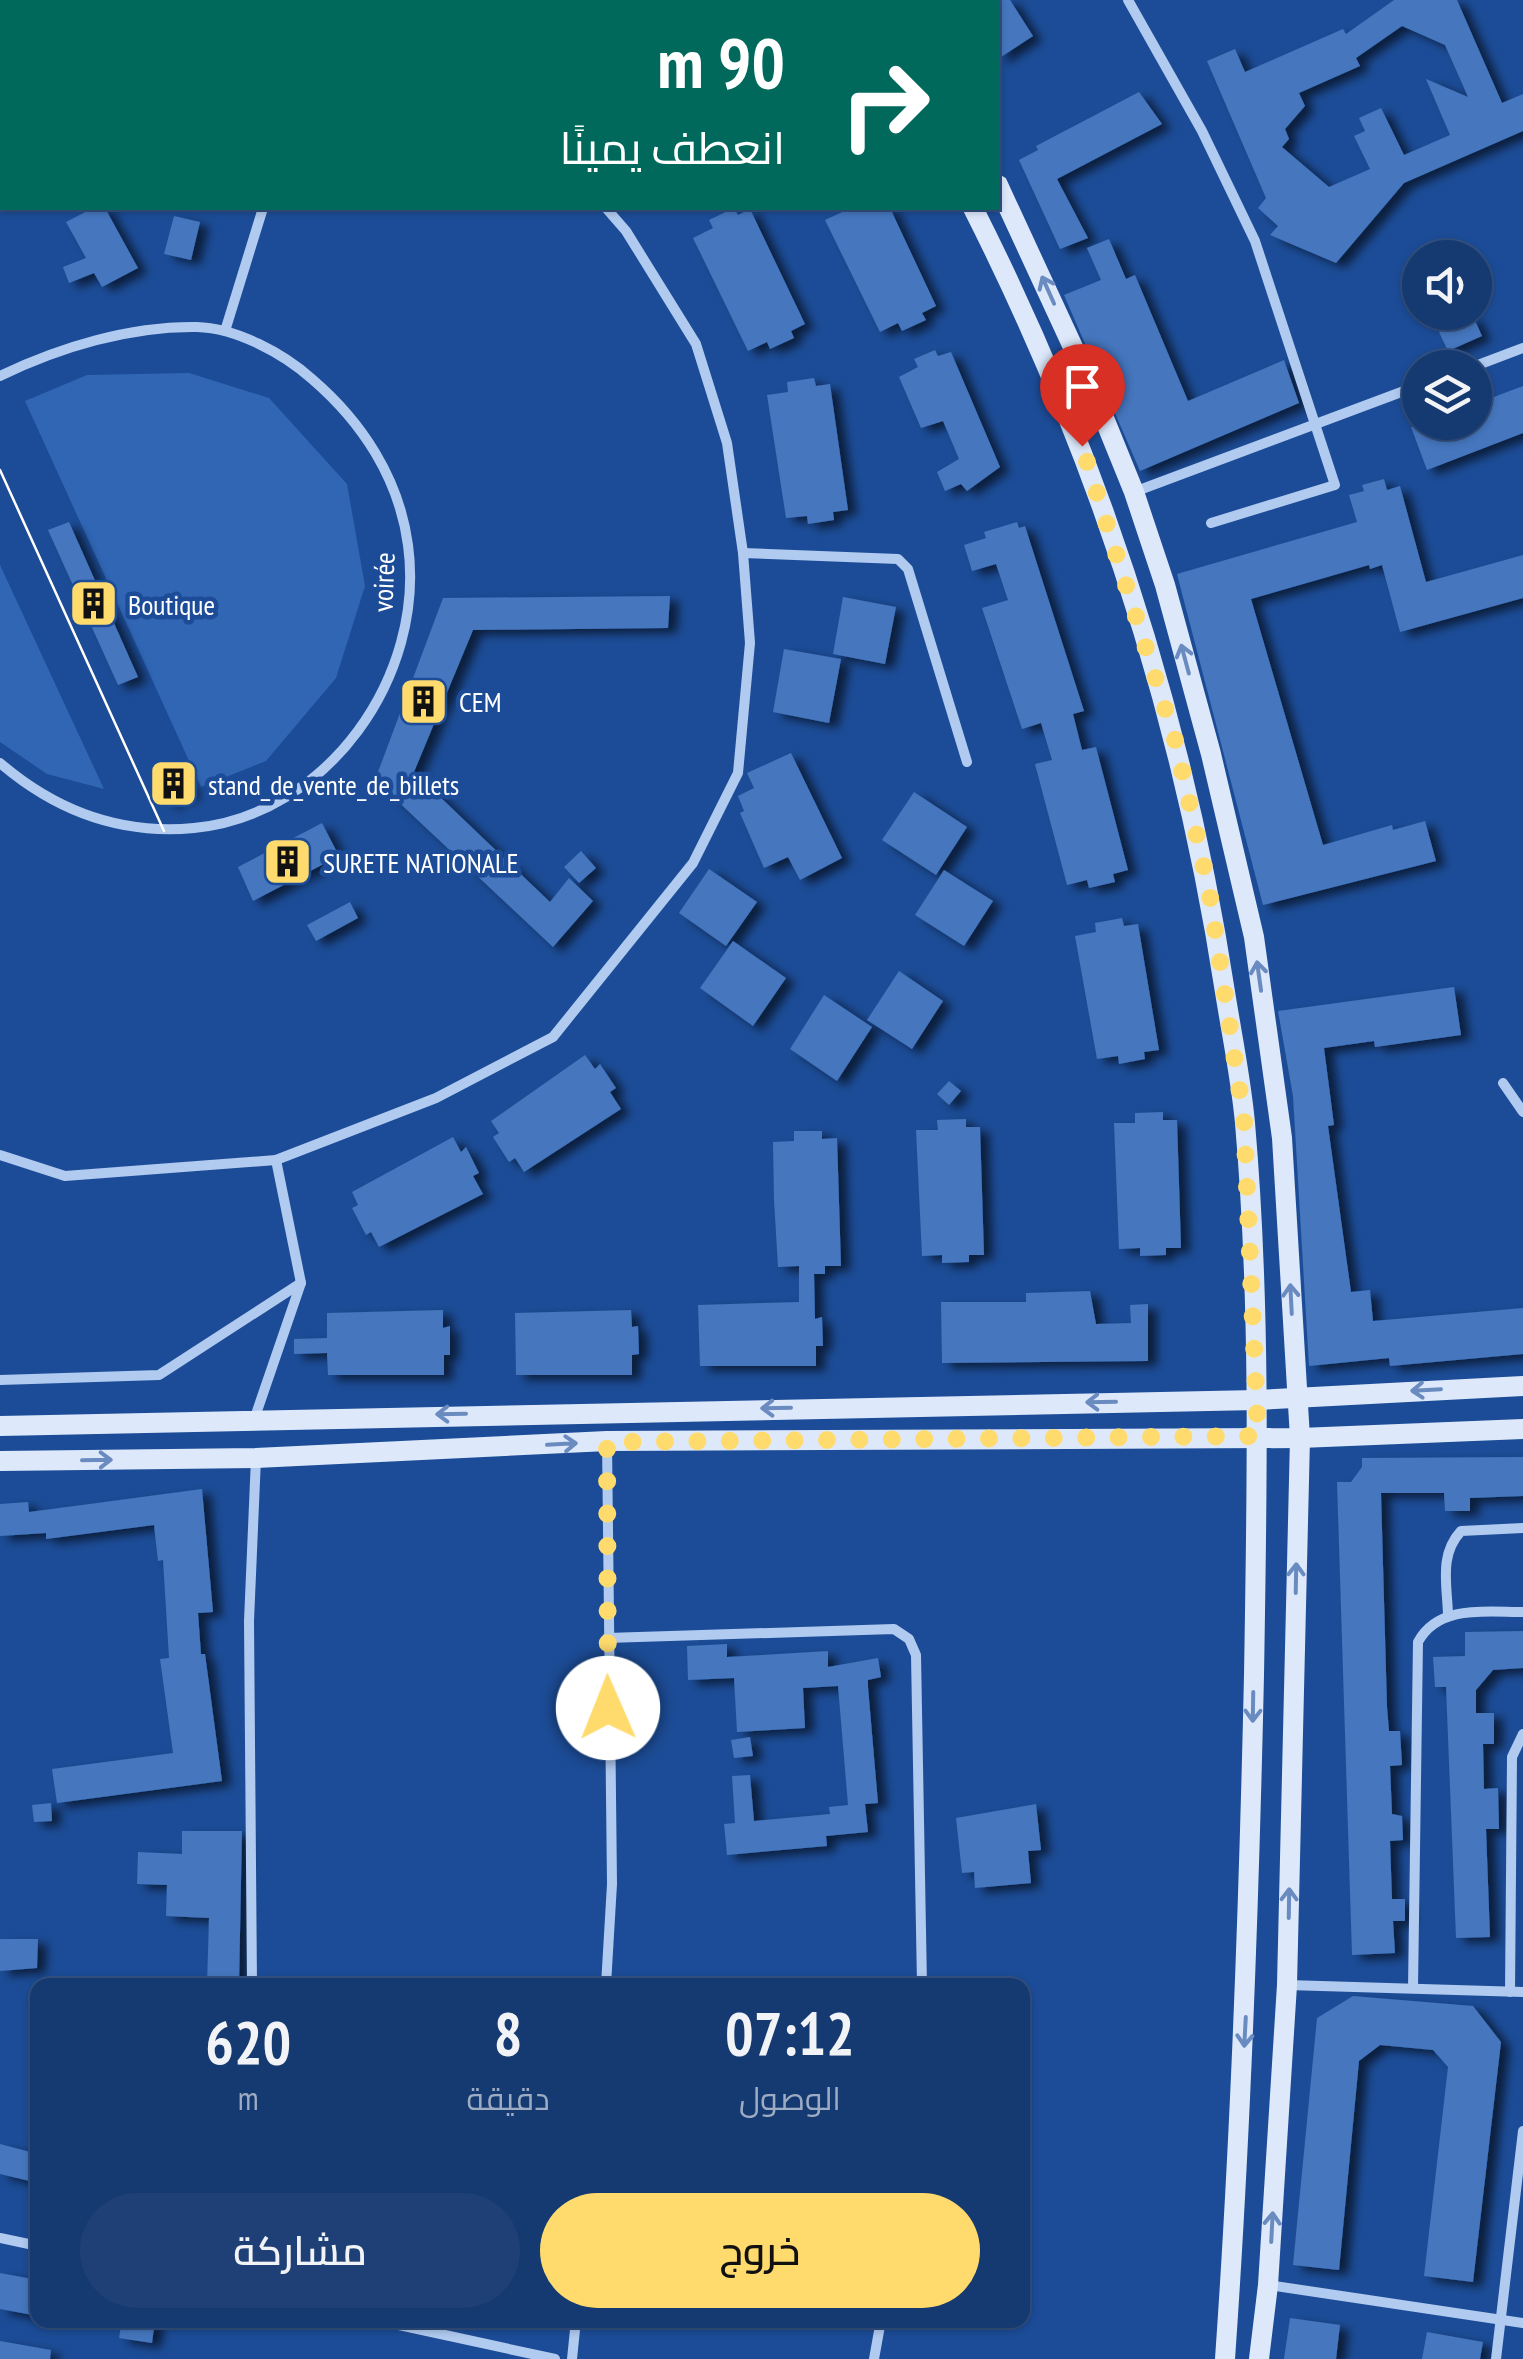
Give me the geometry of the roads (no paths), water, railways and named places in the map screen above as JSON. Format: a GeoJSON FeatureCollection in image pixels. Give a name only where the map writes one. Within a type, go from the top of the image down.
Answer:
{"type":"FeatureCollection","features":[{"type":"Feature","properties":{"kind":"main road"},"geometry":{"type":"LineString","coordinates":[[1000,189],[1084,369],[1134,492],[1212,754],[1254,937],[1282,1138],[1300,1438],[1287,1985],[1268,2286],[1259,2359]]}},
{"type":"Feature","properties":{"kind":"main road"},"geometry":{"type":"LineString","coordinates":[[973,210],[1024,308],[1082,446],[1176,743],[1209,890],[1244,1120],[1258,1436],[1250,1946],[1226,2359]]}},
{"type":"Feature","properties":{"kind":"main road"},"geometry":{"type":"LineString","coordinates":[[0,1426],[1257,1400],[1523,1386]]}},
{"type":"Feature","properties":{"kind":"main road"},"geometry":{"type":"LineString","coordinates":[[0,1461],[256,1458],[607,1442],[1300,1438],[1523,1429]]}},
{"type":"Feature","properties":{"kind":"street"},"geometry":{"type":"LineString","coordinates":[[1128,0],[1202,131],[1255,240],[1335,485],[1211,523]]}},
{"type":"Feature","properties":{"kind":"street"},"geometry":{"type":"LineString","coordinates":[[225,331],[262,210]]}},
{"type":"Feature","properties":{"kind":"street"},"geometry":{"type":"LineString","coordinates":[[0,1155],[64,1176],[276,1160],[436,1098],[553,1037],[694,863],[738,773],[750,643],[743,553],[728,443],[696,344],[626,231],[608,210]]}},
{"type":"Feature","properties":{"kind":"street","name":"voirée"},"geometry":{"type":"LineString","coordinates":[[0,376],[42,356],[138,331],[198,327],[225,331],[293,361],[349,410],[388,474],[409,546],[406,620],[383,691],[342,755],[304,787],[261,811],[214,826],[150,830],[90,818],[33,791],[0,763]]}},
{"type":"Feature","properties":{"kind":"street"},"geometry":{"type":"LineString","coordinates":[[1492,360],[1523,348]]}},
{"type":"Feature","properties":{"kind":"street"},"geometry":{"type":"LineString","coordinates":[[1134,492],[1402,392]]}},
{"type":"Feature","properties":{"kind":"street"},"geometry":{"type":"LineString","coordinates":[[743,553],[898,559],[908,568],[967,762]]}},
{"type":"Feature","properties":{"kind":"street"},"geometry":{"type":"LineString","coordinates":[[1504,1083],[1523,1112]]}},
{"type":"Feature","properties":{"kind":"street"},"geometry":{"type":"LineString","coordinates":[[254,1418],[301,1283],[276,1160]]}},
{"type":"Feature","properties":{"kind":"street"},"geometry":{"type":"LineString","coordinates":[[0,1380],[158,1375],[301,1283]]}},
{"type":"Feature","properties":{"kind":"street"},"geometry":{"type":"LineString","coordinates":[[606,1978],[612,1884],[607,1442]]}},
{"type":"Feature","properties":{"kind":"street"},"geometry":{"type":"LineString","coordinates":[[252,1978],[249,1621],[256,1458]]}},
{"type":"Feature","properties":{"kind":"street"},"geometry":{"type":"LineString","coordinates":[[1448,1614],[1446,1557],[1451,1542],[1462,1531],[1523,1528]]}},
{"type":"Feature","properties":{"kind":"street"},"geometry":{"type":"LineString","coordinates":[[1413,1988],[1418,1642],[1423,1632],[1448,1614],[1523,1612]]}},
{"type":"Feature","properties":{"kind":"street"},"geometry":{"type":"LineString","coordinates":[[607,1638],[894,1628],[909,1639],[916,1656],[922,1978]]}},
{"type":"Feature","properties":{"kind":"street"},"geometry":{"type":"LineString","coordinates":[[1510,1992],[1512,1757],[1523,1734]]}},
{"type":"Feature","properties":{"kind":"street"},"geometry":{"type":"LineString","coordinates":[[1287,1985],[1523,1992]]}},
{"type":"Feature","properties":{"kind":"street"},"geometry":{"type":"LineString","coordinates":[[1496,2359],[1523,2131]]}},
{"type":"Feature","properties":{"kind":"street"},"geometry":{"type":"LineString","coordinates":[[0,2238],[30,2244]]}},
{"type":"Feature","properties":{"kind":"street"},"geometry":{"type":"LineString","coordinates":[[1268,2286],[1523,2323]]}},
{"type":"Feature","properties":{"kind":"street"},"geometry":{"type":"LineString","coordinates":[[413,2328],[555,2359]]}},
{"type":"Feature","properties":{"kind":"street"},"geometry":{"type":"LineString","coordinates":[[572,2359],[575,2328]]}},
{"type":"Feature","properties":{"kind":"street"},"geometry":{"type":"LineString","coordinates":[[874,2359],[880,2328]]}},
{"type":"Feature","properties":{"kind":"tram line"},"geometry":{"type":"LineString","coordinates":[[0,470],[164,831]]}},
{"type":"Feature","properties":{"kind":"place","name":"Boutique"},"geometry":{"type":"Point","coordinates":[93,604]}},
{"type":"Feature","properties":{"kind":"place","name":"CEM"},"geometry":{"type":"Point","coordinates":[424,701]}},
{"type":"Feature","properties":{"kind":"place","name":"stand_de_vente_de_billets"},"geometry":{"type":"Point","coordinates":[173,784]}},
{"type":"Feature","properties":{"kind":"place","name":"SURETE NATIONALE"},"geometry":{"type":"Point","coordinates":[288,862]}}]}
